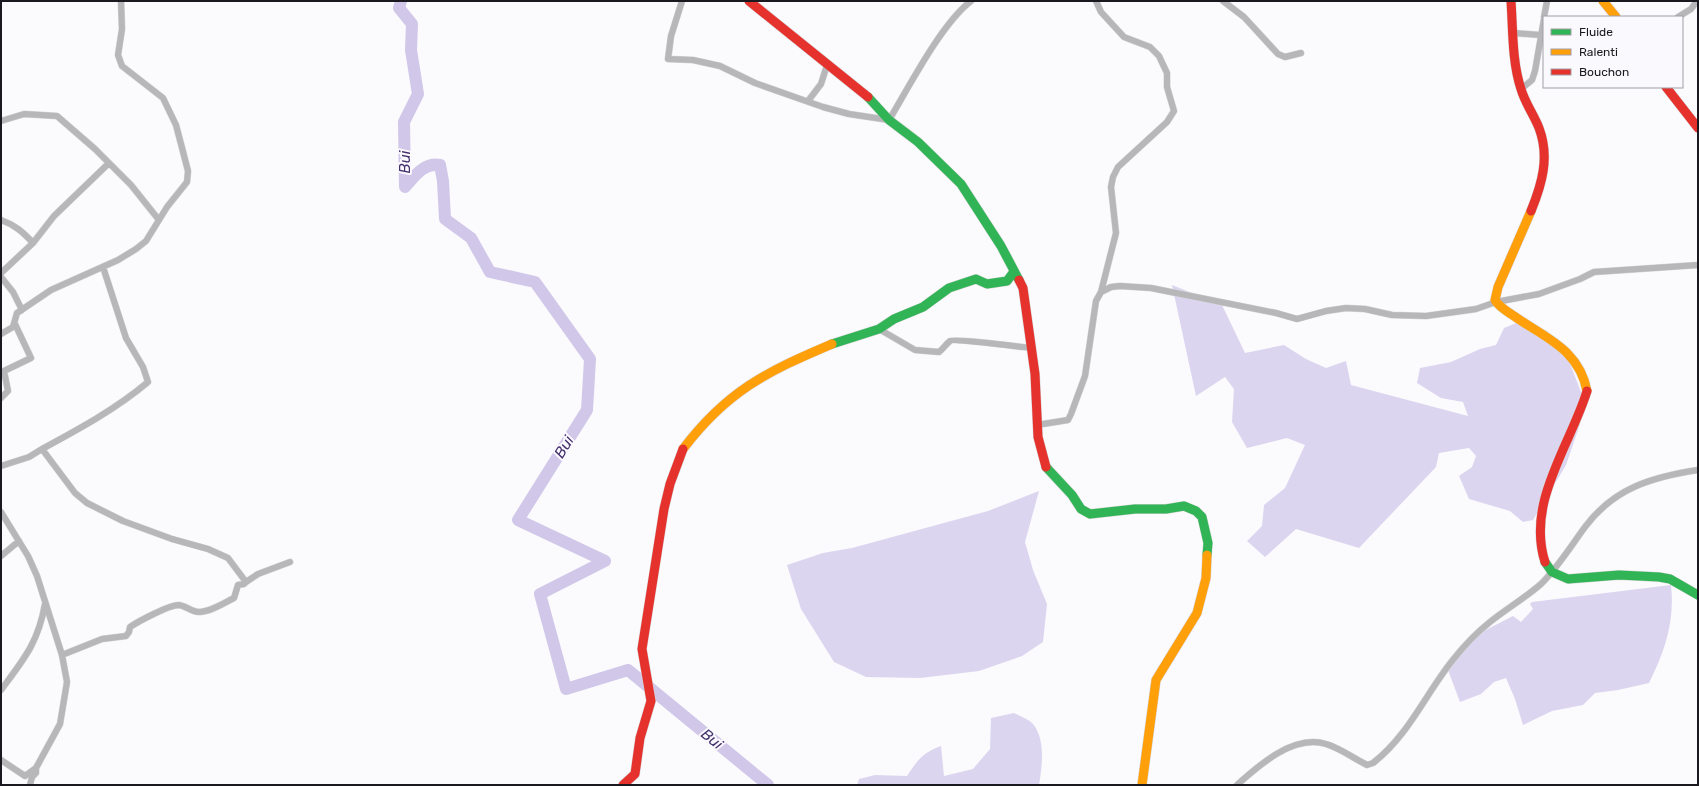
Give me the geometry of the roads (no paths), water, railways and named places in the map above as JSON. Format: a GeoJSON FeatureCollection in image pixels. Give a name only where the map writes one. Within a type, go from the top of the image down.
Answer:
{"type":"FeatureCollection","features":[{"type":"Feature","properties":{"kind":"street"},"geometry":{"type":"LineString","coordinates":[[1,398],[8,391],[4,371],[31,358],[15,324],[15,317],[22,310],[56,287],[103,267],[136,249],[146,240],[183,188],[188,176],[176,125],[163,98],[122,66],[118,55],[122,29],[121,1]]}},
{"type":"Feature","properties":{"kind":"street"},"geometry":{"type":"LineString","coordinates":[[682,1],[672,31],[668,59],[689,59],[720,66],[756,83],[808,102],[849,114],[889,120]]}},
{"type":"Feature","properties":{"kind":"street"},"geometry":{"type":"LineString","coordinates":[[749,1],[871,99],[889,120],[918,142],[961,184],[1001,246],[1013,273],[1023,288],[1035,374],[1037,425],[1044,464],[1085,512],[1190,507],[1202,517],[1208,543],[1206,578],[1203,594],[1187,632],[1156,680],[1151,708],[1142,785]]}},
{"type":"Feature","properties":{"kind":"street"},"geometry":{"type":"LineString","coordinates":[[889,120],[940,37],[958,13],[971,1]]}},
{"type":"Feature","properties":{"kind":"street"},"geometry":{"type":"LineString","coordinates":[[1037,425],[1068,420],[1085,376],[1096,301],[1101,292],[1116,233],[1111,187],[1113,177],[1118,167],[1167,122],[1174,111],[1167,87],[1166,73],[1159,56],[1150,48],[1124,37],[1102,12],[1096,1]]}},
{"type":"Feature","properties":{"kind":"street"},"geometry":{"type":"LineString","coordinates":[[1223,1],[1244,17],[1278,54],[1285,57],[1300,53]]}},
{"type":"Feature","properties":{"kind":"street"},"geometry":{"type":"LineString","coordinates":[[1496,302],[1498,287],[1536,199],[1545,166],[1544,146],[1539,129],[1521,89],[1515,54],[1511,1]]}},
{"type":"Feature","properties":{"kind":"street"},"geometry":{"type":"LineString","coordinates":[[1544,16],[1547,1]]}},
{"type":"Feature","properties":{"kind":"street"},"geometry":{"type":"LineString","coordinates":[[1603,1],[1615,16]]}},
{"type":"Feature","properties":{"kind":"street"},"geometry":{"type":"LineString","coordinates":[[1680,16],[1692,9],[1697,1]]}},
{"type":"Feature","properties":{"kind":"street"},"geometry":{"type":"LineString","coordinates":[[1521,89],[1532,80],[1535,71],[1543,22]]}},
{"type":"Feature","properties":{"kind":"street"},"geometry":{"type":"LineString","coordinates":[[1514,33],[1540,35]]}},
{"type":"Feature","properties":{"kind":"street"},"geometry":{"type":"LineString","coordinates":[[808,102],[821,84],[827,65]]}},
{"type":"Feature","properties":{"kind":"street"},"geometry":{"type":"LineString","coordinates":[[1667,88],[1698,128]]}},
{"type":"Feature","properties":{"kind":"street"},"geometry":{"type":"LineString","coordinates":[[1,121],[24,114],[57,116],[95,148],[108,164],[131,185],[159,220]]}},
{"type":"Feature","properties":{"kind":"street"},"geometry":{"type":"LineString","coordinates":[[1,273],[33,243],[54,216],[108,164]]}},
{"type":"Feature","properties":{"kind":"street"},"geometry":{"type":"LineString","coordinates":[[1,220],[20,230],[33,243]]}},
{"type":"Feature","properties":{"kind":"street"},"geometry":{"type":"LineString","coordinates":[[1101,292],[1111,287],[1151,288],[1276,313],[1297,319],[1326,311],[1346,308],[1365,309],[1392,315],[1426,316],[1476,309],[1496,302],[1554,290],[1594,272],[1698,266]]}},
{"type":"Feature","properties":{"kind":"street"},"geometry":{"type":"LineString","coordinates":[[1,466],[29,457],[129,398],[148,382],[143,367],[126,338],[103,267]]}},
{"type":"Feature","properties":{"kind":"street"},"geometry":{"type":"LineString","coordinates":[[623,785],[635,774],[640,738],[650,707],[650,686],[642,649],[664,509],[670,484],[681,452],[700,427],[726,402],[754,382],[779,367],[835,343],[878,329],[894,319],[923,307],[954,286],[976,279],[988,284],[1007,281],[1013,273]]}},
{"type":"Feature","properties":{"kind":"street"},"geometry":{"type":"LineString","coordinates":[[1,277],[13,292],[22,310]]}},
{"type":"Feature","properties":{"kind":"street"},"geometry":{"type":"LineString","coordinates":[[1496,302],[1554,342],[1582,369],[1587,382],[1587,391],[1584,403],[1543,501],[1540,546],[1542,558],[1552,572],[1568,579],[1619,575],[1660,577],[1670,579],[1698,594]]}},
{"type":"Feature","properties":{"kind":"street"},"geometry":{"type":"LineString","coordinates":[[1,334],[10,330],[15,324]]}},
{"type":"Feature","properties":{"kind":"street"},"geometry":{"type":"LineString","coordinates":[[878,329],[901,343],[920,351],[940,352],[950,340],[957,339],[974,343],[1002,344],[1031,348]]}},
{"type":"Feature","properties":{"kind":"street"},"geometry":{"type":"LineString","coordinates":[[42,449],[68,485],[87,503],[123,521],[172,539],[208,548],[228,558],[246,582]]}},
{"type":"Feature","properties":{"kind":"street"},"geometry":{"type":"LineString","coordinates":[[1237,785],[1278,752],[1313,742],[1327,744],[1367,764],[1373,763],[1402,735],[1435,683],[1463,648],[1490,622],[1528,595],[1552,572],[1599,511],[1620,493],[1641,484],[1698,470]]}},
{"type":"Feature","properties":{"kind":"street"},"geometry":{"type":"LineString","coordinates":[[1,512],[19,541],[37,576],[45,603],[40,630],[31,649],[1,690]]}},
{"type":"Feature","properties":{"kind":"street"},"geometry":{"type":"LineString","coordinates":[[1,556],[19,541]]}},
{"type":"Feature","properties":{"kind":"street"},"geometry":{"type":"LineString","coordinates":[[62,655],[102,639],[126,636],[130,627],[171,606],[180,605],[194,612],[204,611],[234,598],[238,585],[244,584],[258,574],[290,562]]}},
{"type":"Feature","properties":{"kind":"street"},"geometry":{"type":"LineString","coordinates":[[30,785],[32,777],[36,773],[36,768],[60,724],[67,682],[62,655],[42,593]]}},
{"type":"Feature","properties":{"kind":"street"},"geometry":{"type":"LineString","coordinates":[[1,760],[25,776],[36,768]]}},
{"type":"Feature","properties":{"kind":"waterway","name":"Bui"},"geometry":{"type":"LineString","coordinates":[[401,1],[399,8],[412,24],[411,50],[418,94],[404,122],[405,187],[424,168],[440,165],[443,181],[445,219],[471,238],[490,272],[535,282],[590,359],[587,410],[518,520],[605,561],[540,594],[566,689],[628,670],[768,785]]}}]}
